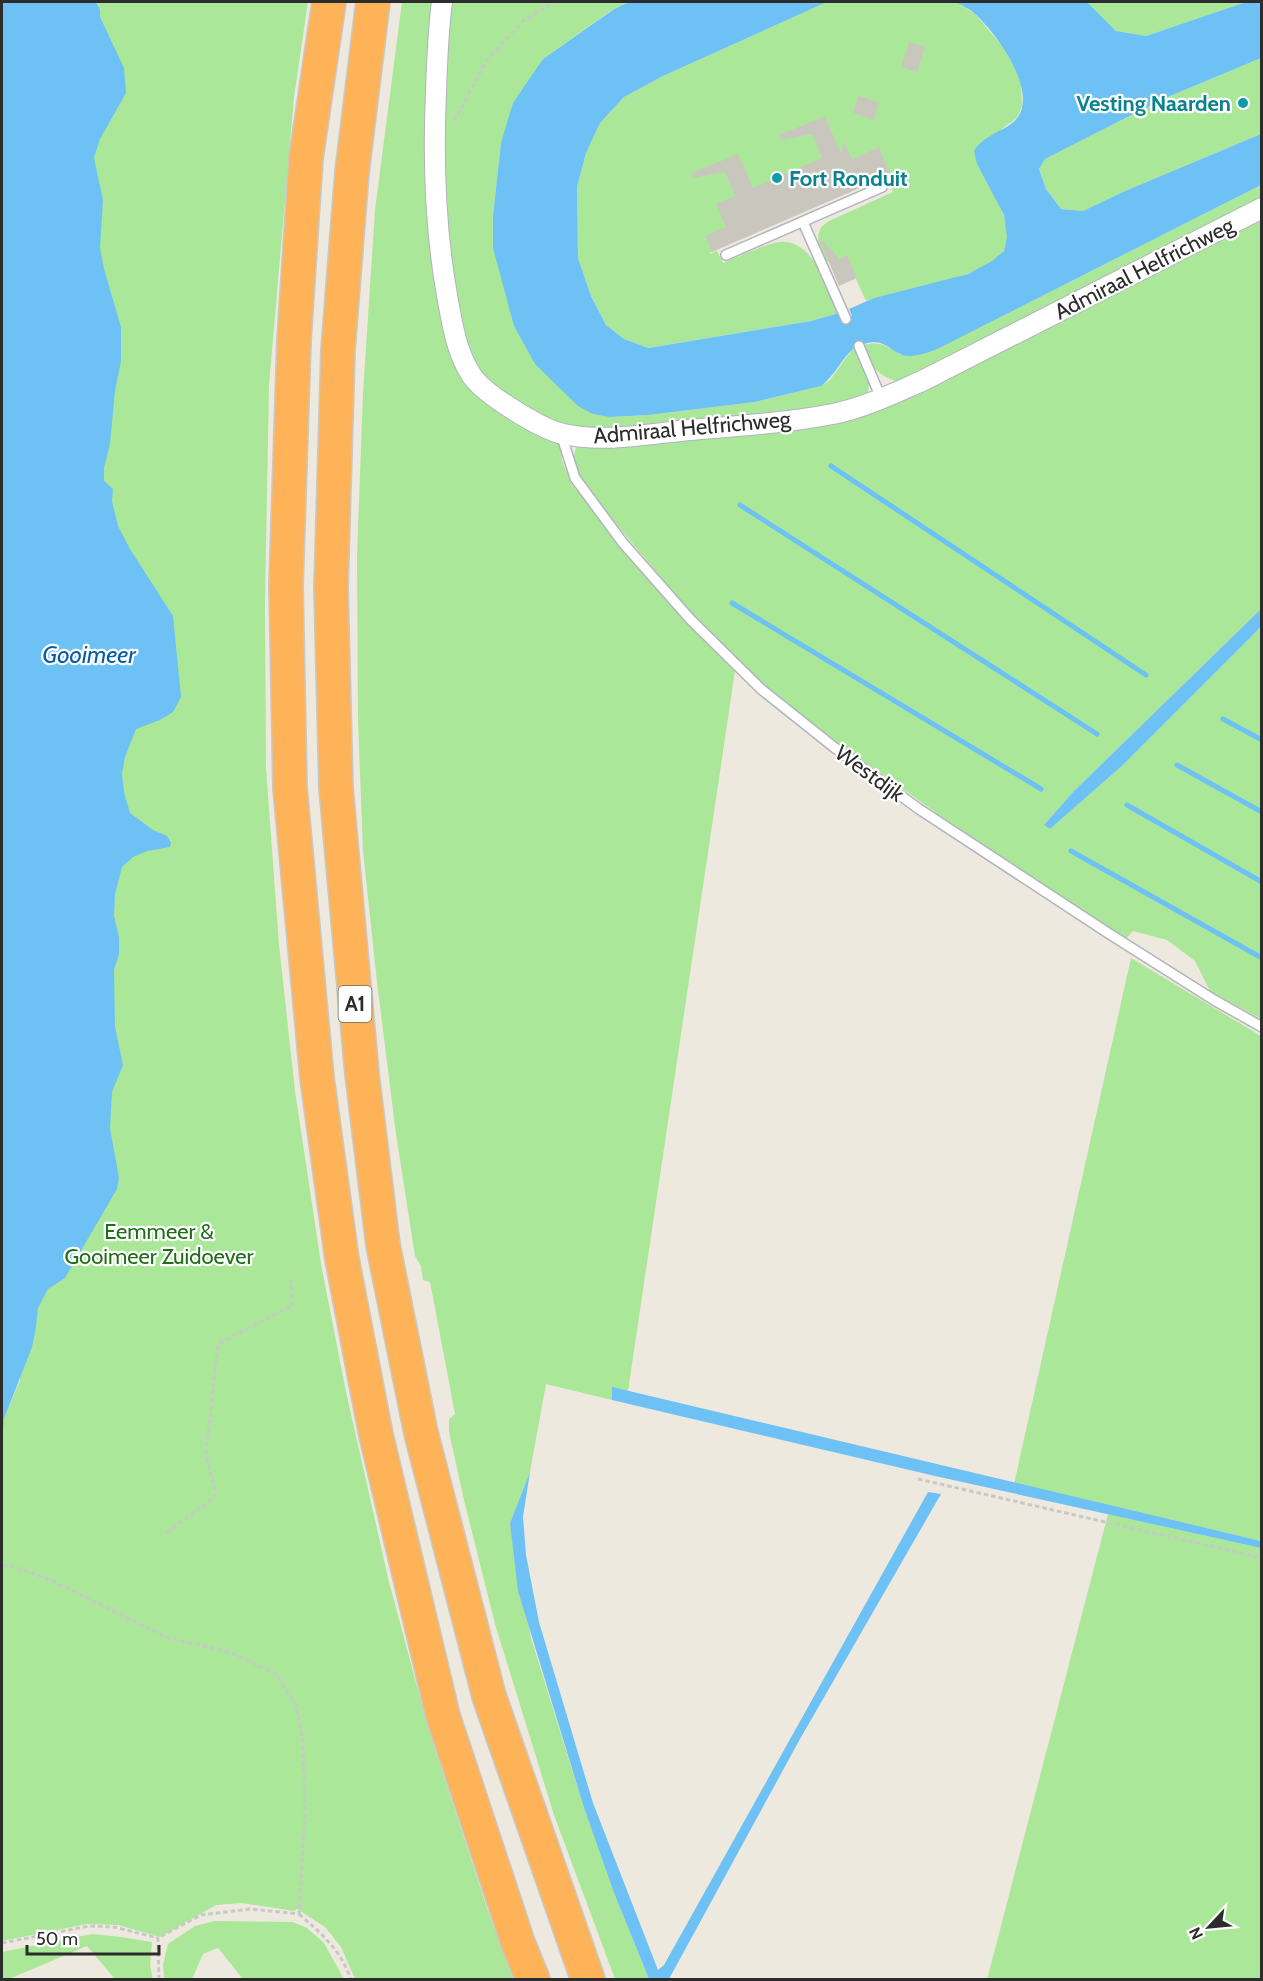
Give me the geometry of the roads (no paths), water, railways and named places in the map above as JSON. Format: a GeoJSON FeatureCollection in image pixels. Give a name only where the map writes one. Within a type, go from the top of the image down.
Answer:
{"type":"FeatureCollection","features":[{"type":"Feature","properties":{"kind":"highway","name":"A1"},"geometry":{"type":"LineString","coordinates":[[329,2],[306,169],[294,340],[286,586],[290,788],[317,1078],[342,1259],[376,1435],[443,1716],[518,1943],[533,1980]]}},
{"type":"Feature","properties":{"kind":"highway","name":"A1"},"geometry":{"type":"LineString","coordinates":[[373,2],[352,172],[338,350],[331,588],[336,788],[362,1074],[383,1245],[421,1433],[489,1696],[588,1980]]}},
{"type":"Feature","properties":{"kind":"street","name":"Admiraal Helfrichweg"},"geometry":{"type":"LineString","coordinates":[[442,2],[438,40],[435,156],[441,262],[455,338],[473,377],[490,394],[516,412],[561,434],[593,438],[741,426],[834,414],[922,381],[1262,208]]}},
{"type":"Feature","properties":{"kind":"lane"},"geometry":{"type":"LineString","coordinates":[[726,255],[882,187]]}},
{"type":"Feature","properties":{"kind":"lane"},"geometry":{"type":"LineString","coordinates":[[803,222],[846,319]]}},
{"type":"Feature","properties":{"kind":"lane"},"geometry":{"type":"LineString","coordinates":[[859,346],[881,398]]}},
{"type":"Feature","properties":{"kind":"lane","name":"Westdijk"},"geometry":{"type":"LineString","coordinates":[[561,434],[575,478],[623,543],[690,619],[761,689],[835,748],[938,821],[1108,933],[1262,1028]]}},
{"type":"Feature","properties":{"kind":"water","name":"Gooimeer"},"geometry":{"type":"Polygon","coordinates":[[[2,2],[96,2],[100,10],[100,17],[124,68],[126,93],[100,139],[94,158],[103,200],[100,248],[121,327],[121,361],[115,391],[110,444],[104,468],[104,481],[113,489],[112,501],[118,526],[173,616],[181,697],[173,712],[160,720],[136,729],[125,757],[122,773],[130,813],[153,830],[167,836],[171,843],[170,847],[147,851],[133,857],[122,867],[115,894],[114,916],[119,937],[119,954],[114,970],[115,1027],[123,1065],[112,1092],[110,1128],[119,1178],[117,1189],[65,1278],[48,1289],[38,1308],[32,1347],[4,1419],[2,1450],[2,2]]]}},
{"type":"Feature","properties":{"kind":"water"},"geometry":{"type":"Polygon","coordinates":[[[629,2],[827,2],[663,76],[624,97],[600,123],[586,153],[577,187],[578,258],[591,296],[606,325],[624,339],[648,348],[811,321],[839,313],[842,320],[852,316],[849,309],[874,298],[968,274],[992,261],[1004,251],[1007,237],[1004,215],[977,164],[974,151],[984,140],[1014,122],[1018,117],[1022,105],[1022,91],[1018,77],[1003,47],[973,12],[956,2],[1087,2],[1116,31],[1146,36],[1246,2],[1261,2],[1261,58],[1163,99],[1045,159],[1039,169],[1046,189],[1061,209],[1083,211],[1261,134],[1261,185],[925,353],[904,356],[888,346],[875,342],[851,351],[821,386],[755,402],[648,415],[610,417],[593,414],[578,406],[535,364],[514,326],[493,248],[493,215],[501,143],[513,103],[543,59],[614,9],[629,2]]]}},
{"type":"Feature","properties":{"kind":"water"},"geometry":{"type":"Polygon","coordinates":[[[1261,609],[1261,627],[1123,765],[1050,829],[1044,825],[1073,792],[1261,609]]]}},
{"type":"Feature","properties":{"kind":"water"},"geometry":{"type":"Polygon","coordinates":[[[612,1387],[1261,1541],[1261,1548],[935,1476],[612,1400],[612,1387]]]}},
{"type":"Feature","properties":{"kind":"water"},"geometry":{"type":"Polygon","coordinates":[[[530,1472],[523,1517],[526,1555],[539,1622],[593,1803],[658,1970],[664,1965],[928,1492],[941,1494],[800,1739],[669,1979],[649,1979],[614,1893],[584,1808],[518,1591],[510,1523],[530,1472]]]}},
{"type":"Feature","properties":{"kind":"waterway"},"geometry":{"type":"LineString","coordinates":[[831,466],[1146,675]]}},
{"type":"Feature","properties":{"kind":"waterway"},"geometry":{"type":"LineString","coordinates":[[740,505],[1097,734]]}},
{"type":"Feature","properties":{"kind":"waterway"},"geometry":{"type":"LineString","coordinates":[[732,603],[1041,789]]}},
{"type":"Feature","properties":{"kind":"waterway"},"geometry":{"type":"LineString","coordinates":[[1223,719],[1262,740]]}},
{"type":"Feature","properties":{"kind":"waterway"},"geometry":{"type":"LineString","coordinates":[[1177,765],[1262,812]]}},
{"type":"Feature","properties":{"kind":"waterway"},"geometry":{"type":"LineString","coordinates":[[1127,805],[1262,882]]}},
{"type":"Feature","properties":{"kind":"waterway"},"geometry":{"type":"LineString","coordinates":[[1071,851],[1262,958]]}},
{"type":"Feature","properties":{"kind":"place","name":"Vesting Naarden"},"geometry":{"type":"Point","coordinates":[1243,103]}},
{"type":"Feature","properties":{"kind":"place","name":"Fort Ronduit"},"geometry":{"type":"Point","coordinates":[777,178]}},
{"type":"Feature","properties":{"kind":"park label","name":"Eemmeer & Gooimeer Zuidoever"},"geometry":{"type":"Point","coordinates":[159,1244]}}]}
